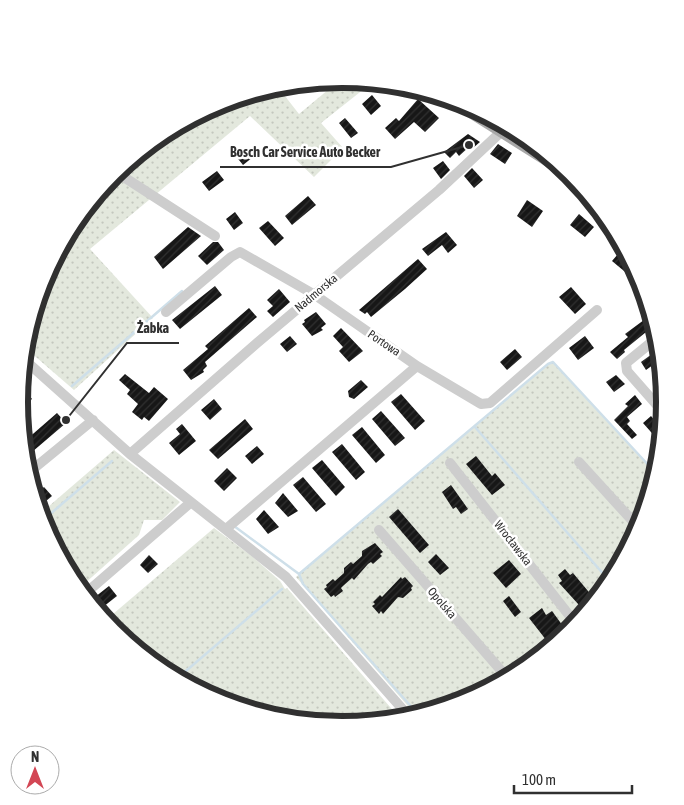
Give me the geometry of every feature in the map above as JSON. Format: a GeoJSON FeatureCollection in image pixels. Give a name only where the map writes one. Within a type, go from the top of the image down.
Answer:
{"type":"FeatureCollection","features":[{"type":"Feature","properties":{"kind":"street","name":"Nadmorska"},"geometry":{"type":"LineString","coordinates":[[130,454],[439,190],[501,132]]}},
{"type":"Feature","properties":{"kind":"street"},"geometry":{"type":"LineString","coordinates":[[123,177],[215,236]]}},
{"type":"Feature","properties":{"kind":"street","name":"Portowa"},"geometry":{"type":"LineString","coordinates":[[166,312],[231,257],[240,252],[315,294],[417,366],[481,404],[490,403],[598,310]]}},
{"type":"Feature","properties":{"kind":"street"},"geometry":{"type":"LineString","coordinates":[[650,343],[626,363],[627,371],[656,404]]}},
{"type":"Feature","properties":{"kind":"street"},"geometry":{"type":"LineString","coordinates":[[30,364],[130,454],[286,577],[404,711]]}},
{"type":"Feature","properties":{"kind":"street"},"geometry":{"type":"LineString","coordinates":[[226,529],[417,366]]}},
{"type":"Feature","properties":{"kind":"street"},"geometry":{"type":"LineString","coordinates":[[35,468],[93,420]]}},
{"type":"Feature","properties":{"kind":"street"},"geometry":{"type":"LineString","coordinates":[[579,462],[633,522]]}},
{"type":"Feature","properties":{"kind":"street","name":"Wrocławska"},"geometry":{"type":"LineString","coordinates":[[450,463],[571,618]]}},
{"type":"Feature","properties":{"kind":"street"},"geometry":{"type":"LineString","coordinates":[[89,590],[190,503]]}},
{"type":"Feature","properties":{"kind":"street","name":"Opolska"},"geometry":{"type":"LineString","coordinates":[[379,530],[503,673]]}},
{"type":"Feature","properties":{"kind":"shaded area"},"geometry":{"type":"Polygon","coordinates":[[[330,89],[364,89],[321,123],[343,148],[314,177],[250,116],[90,249],[153,318],[74,390],[32,353],[44,301],[60,263],[92,211],[135,166],[167,141],[185,130],[203,120],[241,105],[283,94],[299,114],[330,89]]]}},
{"type":"Feature","properties":{"kind":"shaded area"},"geometry":{"type":"Polygon","coordinates":[[[553,362],[650,466],[646,484],[633,523],[614,560],[592,594],[549,639],[517,664],[481,685],[443,700],[411,709],[296,577],[548,364],[553,362]]]}},
{"type":"Feature","properties":{"kind":"shaded area"},"geometry":{"type":"Polygon","coordinates":[[[114,450],[180,502],[162,520],[144,520],[139,535],[85,583],[60,542],[46,509],[114,450]]]}},
{"type":"Feature","properties":{"kind":"shaded area"},"geometry":{"type":"Polygon","coordinates":[[[214,528],[253,557],[280,581],[285,589],[287,588],[395,712],[363,716],[321,716],[281,711],[241,700],[203,685],[167,664],[135,639],[111,616],[214,528]]]}},
{"type":"Feature","properties":{"kind":"building"},"geometry":{"type":"Polygon","coordinates":[[[372,95],[381,106],[371,115],[362,104],[372,95]]]}},
{"type":"Feature","properties":{"kind":"building"},"geometry":{"type":"Polygon","coordinates":[[[418,99],[439,118],[425,132],[414,122],[395,139],[385,128],[396,118],[399,121],[418,99]]]}},
{"type":"Feature","properties":{"kind":"building"},"geometry":{"type":"Polygon","coordinates":[[[345,118],[358,133],[351,138],[339,123],[345,118]]]}},
{"type":"Feature","properties":{"kind":"building"},"geometry":{"type":"Polygon","coordinates":[[[468,134],[480,142],[473,148],[470,146],[459,156],[456,152],[450,158],[444,152],[468,134]]]}},
{"type":"Feature","properties":{"kind":"building"},"geometry":{"type":"Polygon","coordinates":[[[498,144],[512,153],[505,164],[490,154],[498,144]]]}},
{"type":"Feature","properties":{"kind":"building"},"geometry":{"type":"Polygon","coordinates":[[[246,147],[253,157],[243,165],[235,155],[246,147]]]}},
{"type":"Feature","properties":{"kind":"building"},"geometry":{"type":"Polygon","coordinates":[[[443,161],[450,170],[441,179],[433,168],[443,161]]]}},
{"type":"Feature","properties":{"kind":"building"},"geometry":{"type":"Polygon","coordinates":[[[472,168],[483,180],[474,188],[464,176],[472,168]]]}},
{"type":"Feature","properties":{"kind":"building"},"geometry":{"type":"Polygon","coordinates":[[[217,171],[224,180],[209,191],[202,182],[217,171]]]}},
{"type":"Feature","properties":{"kind":"building"},"geometry":{"type":"Polygon","coordinates":[[[308,196],[316,205],[292,225],[285,216],[308,196]]]}},
{"type":"Feature","properties":{"kind":"building"},"geometry":{"type":"Polygon","coordinates":[[[527,200],[543,211],[532,227],[517,216],[527,200]]]}},
{"type":"Feature","properties":{"kind":"building"},"geometry":{"type":"Polygon","coordinates":[[[235,212],[243,223],[234,230],[226,219],[235,212]]]}},
{"type":"Feature","properties":{"kind":"building"},"geometry":{"type":"Polygon","coordinates":[[[579,214],[594,227],[585,237],[570,225],[579,214]]]}},
{"type":"Feature","properties":{"kind":"building"},"geometry":{"type":"Polygon","coordinates":[[[268,221],[284,238],[275,246],[259,228],[268,221]]]}},
{"type":"Feature","properties":{"kind":"building"},"geometry":{"type":"Polygon","coordinates":[[[188,227],[201,236],[163,269],[154,257],[188,227]]]}},
{"type":"Feature","properties":{"kind":"building"},"geometry":{"type":"Polygon","coordinates":[[[446,232],[457,245],[448,253],[442,245],[428,256],[422,249],[446,232]]]}},
{"type":"Feature","properties":{"kind":"building"},"geometry":{"type":"Polygon","coordinates":[[[213,242],[218,242],[224,250],[207,265],[198,256],[213,242]]]}},
{"type":"Feature","properties":{"kind":"building"},"geometry":{"type":"Polygon","coordinates":[[[618,254],[630,276],[612,261],[618,254]]]}},
{"type":"Feature","properties":{"kind":"building"},"geometry":{"type":"Polygon","coordinates":[[[418,259],[427,269],[405,289],[371,317],[367,312],[365,314],[359,310],[418,259]]]}},
{"type":"Feature","properties":{"kind":"building"},"geometry":{"type":"Polygon","coordinates":[[[215,286],[222,295],[180,329],[172,320],[215,286]]]}},
{"type":"Feature","properties":{"kind":"building"},"geometry":{"type":"Polygon","coordinates":[[[571,287],[586,304],[575,314],[559,297],[571,287]]]}},
{"type":"Feature","properties":{"kind":"building"},"geometry":{"type":"Polygon","coordinates":[[[279,289],[290,302],[273,317],[267,311],[273,306],[267,300],[279,289]]]}},
{"type":"Feature","properties":{"kind":"building"},"geometry":{"type":"Polygon","coordinates":[[[249,308],[257,317],[205,362],[207,366],[203,370],[204,372],[191,380],[183,370],[208,349],[205,346],[249,308]]]}},
{"type":"Feature","properties":{"kind":"building"},"geometry":{"type":"Polygon","coordinates":[[[316,312],[326,324],[321,328],[323,330],[312,336],[302,324],[305,322],[304,320],[316,312]]]}},
{"type":"Feature","properties":{"kind":"building"},"geometry":{"type":"Polygon","coordinates":[[[645,319],[648,331],[624,350],[625,352],[617,359],[610,352],[628,337],[625,334],[645,319]]]}},
{"type":"Feature","properties":{"kind":"building"},"geometry":{"type":"Polygon","coordinates":[[[341,328],[363,351],[349,362],[339,351],[343,347],[333,336],[341,328]]]}},
{"type":"Feature","properties":{"kind":"building"},"geometry":{"type":"Polygon","coordinates":[[[290,336],[297,344],[287,352],[280,344],[290,336]]]}},
{"type":"Feature","properties":{"kind":"building"},"geometry":{"type":"Polygon","coordinates":[[[585,336],[594,348],[578,360],[569,348],[585,336]]]}},
{"type":"Feature","properties":{"kind":"building"},"geometry":{"type":"Polygon","coordinates":[[[515,349],[522,357],[507,370],[500,362],[515,349]]]}},
{"type":"Feature","properties":{"kind":"building"},"geometry":{"type":"Polygon","coordinates":[[[652,354],[654,364],[646,370],[641,362],[652,354]]]}},
{"type":"Feature","properties":{"kind":"building"},"geometry":{"type":"Polygon","coordinates":[[[125,374],[149,393],[154,387],[168,399],[149,421],[144,417],[142,420],[132,412],[138,404],[127,394],[130,390],[119,380],[125,374]]]}},
{"type":"Feature","properties":{"kind":"building"},"geometry":{"type":"Polygon","coordinates":[[[616,375],[625,384],[614,392],[606,382],[616,375]]]}},
{"type":"Feature","properties":{"kind":"building"},"geometry":{"type":"Polygon","coordinates":[[[361,380],[368,387],[354,399],[349,397],[348,391],[361,380]]]}},
{"type":"Feature","properties":{"kind":"building"},"geometry":{"type":"Polygon","coordinates":[[[28,394],[32,399],[28,402],[28,394]]]}},
{"type":"Feature","properties":{"kind":"building"},"geometry":{"type":"Polygon","coordinates":[[[401,394],[425,421],[415,430],[391,402],[401,394]]]}},
{"type":"Feature","properties":{"kind":"building"},"geometry":{"type":"Polygon","coordinates":[[[635,395],[642,404],[627,417],[630,421],[627,424],[637,435],[632,439],[614,420],[628,406],[625,404],[635,395]]]}},
{"type":"Feature","properties":{"kind":"building"},"geometry":{"type":"Polygon","coordinates":[[[214,399],[222,409],[210,420],[201,410],[214,399]]]}},
{"type":"Feature","properties":{"kind":"building"},"geometry":{"type":"Polygon","coordinates":[[[381,411],[405,438],[395,446],[372,419],[381,411]]]}},
{"type":"Feature","properties":{"kind":"building"},"geometry":{"type":"Polygon","coordinates":[[[57,413],[66,423],[32,452],[29,437],[57,413]]]}},
{"type":"Feature","properties":{"kind":"building"},"geometry":{"type":"Polygon","coordinates":[[[651,416],[656,422],[655,436],[643,423],[651,416]]]}},
{"type":"Feature","properties":{"kind":"building"},"geometry":{"type":"Polygon","coordinates":[[[245,419],[253,429],[218,459],[209,450],[245,419]]]}},
{"type":"Feature","properties":{"kind":"building"},"geometry":{"type":"Polygon","coordinates":[[[182,424],[196,441],[179,455],[169,443],[180,434],[176,429],[182,424]]]}},
{"type":"Feature","properties":{"kind":"building"},"geometry":{"type":"Polygon","coordinates":[[[362,427],[385,455],[376,463],[352,435],[362,427]]]}},
{"type":"Feature","properties":{"kind":"building"},"geometry":{"type":"Polygon","coordinates":[[[342,444],[365,472],[356,480],[332,452],[342,444]]]}},
{"type":"Feature","properties":{"kind":"building"},"geometry":{"type":"Polygon","coordinates":[[[257,446],[264,454],[252,464],[245,456],[257,446]]]}},
{"type":"Feature","properties":{"kind":"building"},"geometry":{"type":"Polygon","coordinates":[[[476,456],[492,476],[495,473],[505,485],[492,495],[466,464],[476,456]]]}},
{"type":"Feature","properties":{"kind":"building"},"geometry":{"type":"Polygon","coordinates":[[[322,460],[345,487],[336,496],[312,468],[322,460]]]}},
{"type":"Feature","properties":{"kind":"building"},"geometry":{"type":"Polygon","coordinates":[[[227,468],[237,478],[224,491],[214,481],[227,468]]]}},
{"type":"Feature","properties":{"kind":"building"},"geometry":{"type":"Polygon","coordinates":[[[303,477],[326,504],[316,512],[293,485],[303,477]]]}},
{"type":"Feature","properties":{"kind":"building"},"geometry":{"type":"Polygon","coordinates":[[[451,485],[468,509],[461,514],[456,507],[453,509],[442,492],[451,485]]]}},
{"type":"Feature","properties":{"kind":"building"},"geometry":{"type":"Polygon","coordinates":[[[44,487],[52,496],[44,503],[40,490],[44,487]]]}},
{"type":"Feature","properties":{"kind":"building"},"geometry":{"type":"Polygon","coordinates":[[[283,493],[298,511],[288,517],[275,503],[283,493]]]}},
{"type":"Feature","properties":{"kind":"building"},"geometry":{"type":"Polygon","coordinates":[[[398,509],[429,545],[420,553],[389,517],[398,509]]]}},
{"type":"Feature","properties":{"kind":"building"},"geometry":{"type":"Polygon","coordinates":[[[264,510],[279,527],[268,534],[256,519],[264,510]]]}},
{"type":"Feature","properties":{"kind":"building"},"geometry":{"type":"Polygon","coordinates":[[[375,543],[383,552],[380,554],[382,556],[373,564],[371,562],[368,564],[354,580],[352,578],[343,586],[341,588],[343,591],[335,597],[334,595],[331,597],[324,589],[327,587],[326,585],[333,579],[335,581],[344,573],[344,568],[351,562],[353,564],[362,556],[362,551],[375,543]]]}},
{"type":"Feature","properties":{"kind":"building"},"geometry":{"type":"Polygon","coordinates":[[[436,554],[449,568],[440,575],[428,562],[436,554]]]}},
{"type":"Feature","properties":{"kind":"building"},"geometry":{"type":"Polygon","coordinates":[[[149,555],[158,564],[148,573],[140,565],[149,555]]]}},
{"type":"Feature","properties":{"kind":"building"},"geometry":{"type":"Polygon","coordinates":[[[509,560],[521,574],[506,588],[493,573],[509,560]]]}},
{"type":"Feature","properties":{"kind":"building"},"geometry":{"type":"Polygon","coordinates":[[[565,569],[570,575],[573,573],[591,595],[583,604],[582,602],[579,605],[559,583],[562,581],[558,575],[565,569]]]}},
{"type":"Feature","properties":{"kind":"building"},"geometry":{"type":"Polygon","coordinates":[[[401,577],[402,579],[405,577],[413,586],[412,590],[403,598],[398,597],[383,614],[381,611],[379,614],[372,606],[375,604],[373,602],[380,595],[382,597],[401,577]]]}},
{"type":"Feature","properties":{"kind":"building"},"geometry":{"type":"Polygon","coordinates":[[[109,586],[117,596],[103,607],[95,597],[109,586]]]}},
{"type":"Feature","properties":{"kind":"building"},"geometry":{"type":"Polygon","coordinates":[[[509,596],[521,612],[515,617],[503,601],[509,596]]]}},
{"type":"Feature","properties":{"kind":"building"},"geometry":{"type":"Polygon","coordinates":[[[542,608],[546,615],[552,611],[563,626],[547,641],[529,618],[542,608]]]}},
{"type":"Feature","properties":{"kind":"waterway"},"geometry":{"type":"LineString","coordinates":[[72,386],[182,291]]}},
{"type":"Feature","properties":{"kind":"waterway"},"geometry":{"type":"LineString","coordinates":[[299,574],[548,364],[553,362],[650,466]]}},
{"type":"Feature","properties":{"kind":"waterway"},"geometry":{"type":"LineString","coordinates":[[475,427],[604,575]]}},
{"type":"Feature","properties":{"kind":"waterway"},"geometry":{"type":"LineString","coordinates":[[48,516],[112,461]]}},
{"type":"Feature","properties":{"kind":"waterway"},"geometry":{"type":"LineString","coordinates":[[234,526],[299,574],[303,584],[413,709]]}},
{"type":"Feature","properties":{"kind":"waterway"},"geometry":{"type":"LineString","coordinates":[[183,674],[282,589]]}},
{"type":"Feature","properties":{"kind":"place","name":"Bosch Car Service Auto Becker"},"geometry":{"type":"Point","coordinates":[469,145]}},
{"type":"Feature","properties":{"kind":"place","name":"Żabka"},"geometry":{"type":"Point","coordinates":[66,420]}}]}
